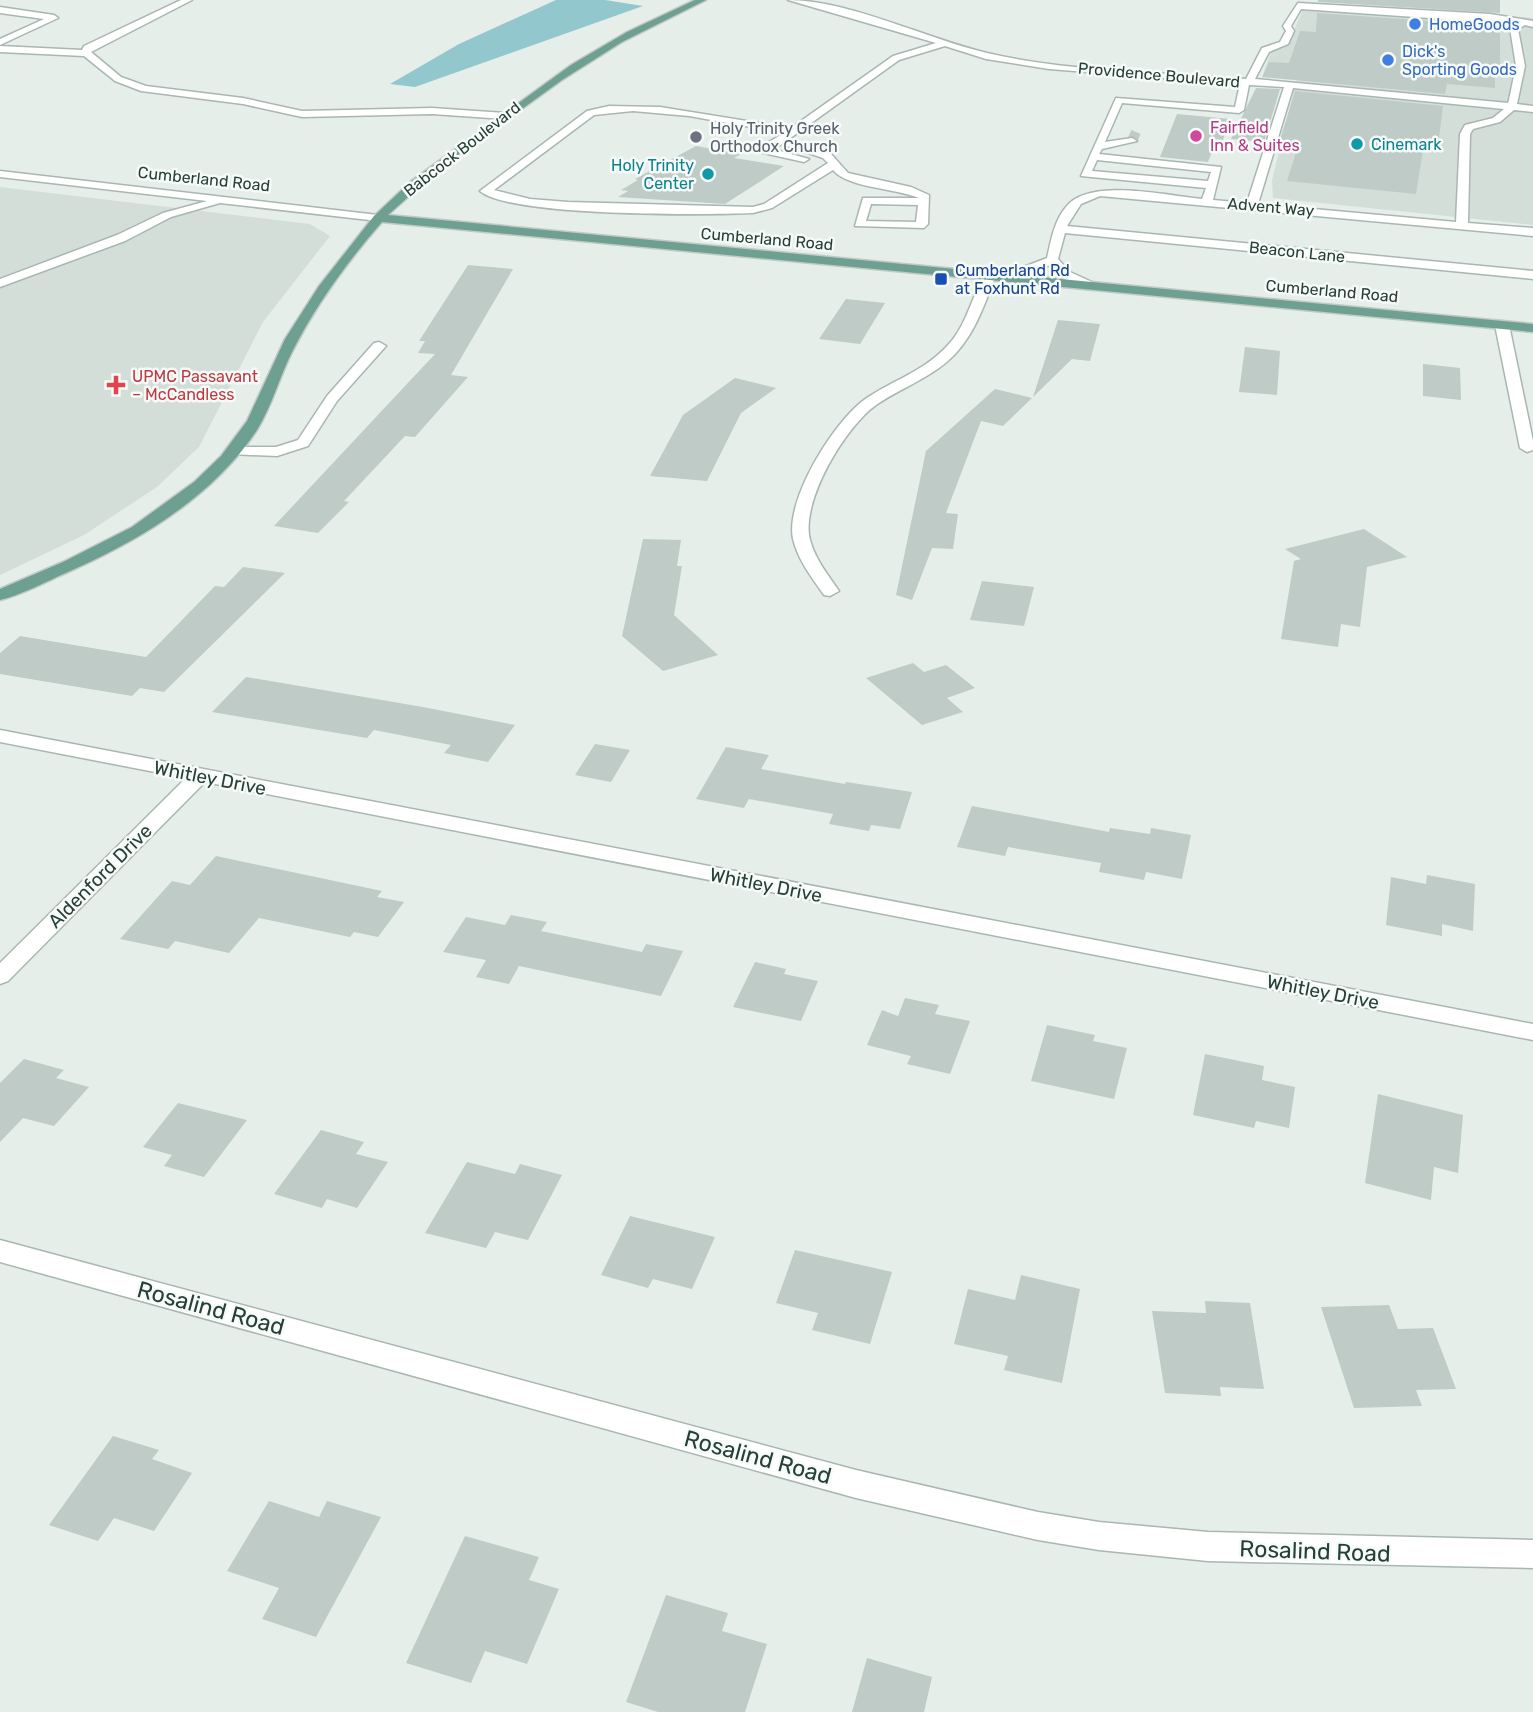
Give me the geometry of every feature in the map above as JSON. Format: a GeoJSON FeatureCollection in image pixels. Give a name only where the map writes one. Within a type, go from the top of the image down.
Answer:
{"type":"FeatureCollection","features":[{"type":"Feature","properties":{"kind":"main road","name":"Babcock Boulevard"},"geometry":{"type":"LineString","coordinates":[[0,595],[77,561],[155,518],[217,469],[234,451],[267,397],[280,361],[310,306],[378,218],[437,166],[608,46],[702,0]]}},
{"type":"Feature","properties":{"kind":"main road","name":"Cumberland Road"},"geometry":{"type":"LineString","coordinates":[[378,218],[1533,328]]}},
{"type":"Feature","properties":{"kind":"street"},"geometry":{"type":"LineString","coordinates":[[86,53],[87,48],[98,42],[188,0]]}},
{"type":"Feature","properties":{"kind":"street","name":"Providence Boulevard"},"geometry":{"type":"LineString","coordinates":[[793,0],[986,56],[1049,66],[1369,90],[1533,109]]}},
{"type":"Feature","properties":{"kind":"street"},"geometry":{"type":"LineString","coordinates":[[829,9],[858,4]]}},
{"type":"Feature","properties":{"kind":"street"},"geometry":{"type":"LineString","coordinates":[[1119,100],[1239,110],[1247,82],[1265,50],[1284,44],[1290,31],[1287,26],[1298,6],[1476,16],[1528,23]]}},
{"type":"Feature","properties":{"kind":"street"},"geometry":{"type":"LineString","coordinates":[[0,10],[54,18],[0,43]]}},
{"type":"Feature","properties":{"kind":"street"},"geometry":{"type":"LineString","coordinates":[[1462,225],[1465,134],[1469,127],[1500,119],[1515,97],[1521,55],[1514,43],[1514,28],[1528,23]]}},
{"type":"Feature","properties":{"kind":"street"},"geometry":{"type":"LineString","coordinates":[[834,164],[772,154],[763,150],[897,58],[946,43]]}},
{"type":"Feature","properties":{"kind":"street"},"geometry":{"type":"LineString","coordinates":[[0,49],[86,53],[118,79],[145,89],[243,101],[302,114],[432,111],[505,116]]}},
{"type":"Feature","properties":{"kind":"street"},"geometry":{"type":"LineString","coordinates":[[1520,76],[1533,77]]}},
{"type":"Feature","properties":{"kind":"street"},"geometry":{"type":"LineString","coordinates":[[1252,205],[1289,85]]}},
{"type":"Feature","properties":{"kind":"street"},"geometry":{"type":"LineString","coordinates":[[1128,86],[1085,174],[1212,185]]}},
{"type":"Feature","properties":{"kind":"street"},"geometry":{"type":"LineString","coordinates":[[1231,94],[1244,95]]}},
{"type":"Feature","properties":{"kind":"street"},"geometry":{"type":"LineString","coordinates":[[791,131],[625,108],[601,110],[591,113],[486,191],[500,198],[569,206],[753,210],[768,206],[834,164]]}},
{"type":"Feature","properties":{"kind":"street"},"geometry":{"type":"LineString","coordinates":[[1099,146],[1130,131],[1109,123]]}},
{"type":"Feature","properties":{"kind":"street"},"geometry":{"type":"LineString","coordinates":[[781,140],[821,152],[844,176],[917,191],[925,197],[920,226],[866,226],[858,223],[867,200],[924,202]]}},
{"type":"Feature","properties":{"kind":"street"},"geometry":{"type":"LineString","coordinates":[[1094,157],[1217,169],[1207,201]]}},
{"type":"Feature","properties":{"kind":"street","name":"Cumberland Road"},"geometry":{"type":"LineString","coordinates":[[0,174],[378,218]]}},
{"type":"Feature","properties":{"kind":"street","name":"Advent Way"},"geometry":{"type":"LineString","coordinates":[[1052,260],[1067,210],[1078,198],[1111,192],[1533,232]]}},
{"type":"Feature","properties":{"kind":"street"},"geometry":{"type":"LineString","coordinates":[[167,215],[171,206],[171,193]]}},
{"type":"Feature","properties":{"kind":"street"},"geometry":{"type":"LineString","coordinates":[[0,283],[121,238],[167,215],[233,200]]}},
{"type":"Feature","properties":{"kind":"street","name":"Beacon Lane"},"geometry":{"type":"LineString","coordinates":[[1061,229],[1533,275]]}},
{"type":"Feature","properties":{"kind":"street"},"geometry":{"type":"LineString","coordinates":[[1007,278],[1052,260],[1066,275],[1090,286]]}},
{"type":"Feature","properties":{"kind":"street"},"geometry":{"type":"LineString","coordinates":[[830,591],[809,563],[802,540],[800,520],[810,486],[848,423],[860,411],[927,370],[955,346],[967,328],[989,276]]}},
{"type":"Feature","properties":{"kind":"street"},"geometry":{"type":"LineString","coordinates":[[1502,325],[1527,448]]}},
{"type":"Feature","properties":{"kind":"street"},"geometry":{"type":"LineString","coordinates":[[234,451],[277,452],[303,443],[332,399],[379,345]]}},
{"type":"Feature","properties":{"kind":"street","name":"Whitley Drive"},"geometry":{"type":"LineString","coordinates":[[0,736],[1533,1032]]}},
{"type":"Feature","properties":{"kind":"street","name":"Aldenford Drive"},"geometry":{"type":"LineString","coordinates":[[0,976],[199,776]]}},
{"type":"Feature","properties":{"kind":"street","name":"Rosalind Road"},"geometry":{"type":"LineString","coordinates":[[0,1251],[829,1477],[971,1511],[1098,1536],[1236,1549],[1533,1554]]}},
{"type":"Feature","properties":{"kind":"shaded area"},"geometry":{"type":"Polygon","coordinates":[[[1304,7],[1495,19],[1510,16],[1533,18],[1533,225],[1273,198],[1272,180],[1298,74],[1264,71],[1272,49],[1288,44],[1304,7]]]}},
{"type":"Feature","properties":{"kind":"shaded area","name":"UPMC Passavant – McCandless"},"geometry":{"type":"Polygon","coordinates":[[[0,187],[310,224],[330,236],[263,322],[199,447],[157,487],[84,535],[0,575],[0,187]]]}},
{"type":"Feature","properties":{"kind":"water"},"geometry":{"type":"Polygon","coordinates":[[[556,0],[605,0],[643,6],[415,87],[390,84],[459,44],[556,0]]]}},
{"type":"Feature","properties":{"kind":"building"},"geometry":{"type":"Polygon","coordinates":[[[1500,0],[1500,13],[1318,2],[1500,0]]]}},
{"type":"Feature","properties":{"kind":"building","name":"Dick's Sporting Goods"},"geometry":{"type":"Polygon","coordinates":[[[1317,13],[1500,26],[1500,71],[1495,71],[1495,88],[1447,84],[1445,94],[1262,77],[1269,62],[1289,63],[1300,31],[1316,32],[1317,13]]]}},
{"type":"Feature","properties":{"kind":"building"},"geometry":{"type":"Polygon","coordinates":[[[1256,88],[1280,89],[1264,142],[1231,139],[1256,88]]]}},
{"type":"Feature","properties":{"kind":"building","name":"Cinemark"},"geometry":{"type":"Polygon","coordinates":[[[1295,91],[1443,106],[1438,146],[1428,145],[1427,150],[1423,150],[1416,194],[1287,181],[1297,149],[1285,148],[1286,144],[1279,143],[1295,91]]]}},
{"type":"Feature","properties":{"kind":"building","name":"Fairfield Inn & Suites"},"geometry":{"type":"Polygon","coordinates":[[[1177,114],[1230,119],[1220,149],[1213,149],[1208,162],[1160,157],[1177,114]]]}},
{"type":"Feature","properties":{"kind":"building","name":"Holy Trinity Center"},"geometry":{"type":"Polygon","coordinates":[[[696,146],[741,154],[734,158],[784,166],[725,204],[618,197],[628,191],[621,190],[638,180],[635,179],[696,146]]]}},
{"type":"Feature","properties":{"kind":"building"},"geometry":{"type":"Polygon","coordinates":[[[468,265],[513,269],[451,375],[468,377],[415,437],[405,436],[344,501],[349,502],[318,533],[274,526],[435,354],[418,353],[425,341],[419,341],[468,265]]]}},
{"type":"Feature","properties":{"kind":"building"},"geometry":{"type":"Polygon","coordinates":[[[846,299],[885,303],[860,344],[819,339],[846,299]]]}},
{"type":"Feature","properties":{"kind":"building"},"geometry":{"type":"Polygon","coordinates":[[[1058,320],[1100,324],[1090,361],[1072,359],[1033,397],[1058,320]]]}},
{"type":"Feature","properties":{"kind":"building"},"geometry":{"type":"Polygon","coordinates":[[[1245,347],[1280,351],[1277,395],[1239,392],[1245,347]]]}},
{"type":"Feature","properties":{"kind":"building"},"geometry":{"type":"Polygon","coordinates":[[[1423,364],[1460,368],[1461,400],[1423,396],[1423,364]]]}},
{"type":"Feature","properties":{"kind":"building"},"geometry":{"type":"Polygon","coordinates":[[[735,378],[776,388],[741,413],[707,481],[650,476],[683,415],[735,378]]]}},
{"type":"Feature","properties":{"kind":"building"},"geometry":{"type":"Polygon","coordinates":[[[995,389],[1032,398],[1003,426],[981,421],[946,513],[958,514],[953,549],[932,548],[912,600],[896,595],[926,451],[995,389]]]}},
{"type":"Feature","properties":{"kind":"building"},"geometry":{"type":"Polygon","coordinates":[[[1364,529],[1407,557],[1367,567],[1360,627],[1341,624],[1338,647],[1281,639],[1294,561],[1301,559],[1285,549],[1364,529]]]}},
{"type":"Feature","properties":{"kind":"building"},"geometry":{"type":"Polygon","coordinates":[[[643,539],[681,540],[677,566],[682,566],[674,615],[718,655],[663,671],[622,636],[643,539]]]}},
{"type":"Feature","properties":{"kind":"building"},"geometry":{"type":"Polygon","coordinates":[[[243,567],[285,573],[164,692],[140,688],[132,696],[0,674],[0,653],[20,636],[146,657],[215,586],[224,587],[243,567]]]}},
{"type":"Feature","properties":{"kind":"building"},"geometry":{"type":"Polygon","coordinates":[[[982,581],[1034,587],[1024,626],[970,620],[982,581]]]}},
{"type":"Feature","properties":{"kind":"building"},"geometry":{"type":"Polygon","coordinates":[[[913,663],[924,672],[946,665],[975,688],[947,698],[963,712],[922,725],[866,678],[913,663]]]}},
{"type":"Feature","properties":{"kind":"building"},"geometry":{"type":"Polygon","coordinates":[[[246,677],[515,725],[488,762],[444,753],[451,745],[374,730],[367,738],[212,712],[246,677]]]}},
{"type":"Feature","properties":{"kind":"building"},"geometry":{"type":"Polygon","coordinates":[[[595,744],[630,750],[611,782],[575,775],[595,744]]]}},
{"type":"Feature","properties":{"kind":"building"},"geometry":{"type":"Polygon","coordinates":[[[726,747],[769,755],[761,769],[845,784],[846,782],[912,792],[900,829],[871,825],[869,831],[829,824],[833,814],[749,799],[744,808],[696,799],[726,747]]]}},
{"type":"Feature","properties":{"kind":"building"},"geometry":{"type":"Polygon","coordinates":[[[972,806],[1109,832],[1110,828],[1150,834],[1151,828],[1191,835],[1182,879],[1146,872],[1144,880],[1099,872],[1101,863],[1008,847],[1005,856],[957,847],[972,806]]]}},
{"type":"Feature","properties":{"kind":"building"},"geometry":{"type":"Polygon","coordinates":[[[216,856],[382,891],[377,897],[404,902],[378,937],[354,932],[350,937],[259,918],[229,953],[175,941],[168,949],[120,939],[172,881],[190,885],[216,856]]]}},
{"type":"Feature","properties":{"kind":"building"},"geometry":{"type":"Polygon","coordinates":[[[1427,875],[1475,884],[1473,931],[1442,924],[1442,936],[1386,925],[1391,877],[1426,884],[1427,875]]]}},
{"type":"Feature","properties":{"kind":"building"},"geometry":{"type":"Polygon","coordinates":[[[511,915],[547,922],[541,931],[642,952],[646,944],[683,951],[661,996],[519,966],[509,984],[476,977],[486,960],[443,952],[466,917],[505,925],[511,915]]]}},
{"type":"Feature","properties":{"kind":"building"},"geometry":{"type":"Polygon","coordinates":[[[755,962],[786,969],[784,974],[818,981],[801,1021],[733,1007],[755,962]]]}},
{"type":"Feature","properties":{"kind":"building"},"geometry":{"type":"Polygon","coordinates":[[[905,998],[939,1005],[935,1014],[970,1021],[950,1074],[907,1064],[911,1056],[867,1045],[882,1010],[898,1016],[905,998]]]}},
{"type":"Feature","properties":{"kind":"building"},"geometry":{"type":"Polygon","coordinates":[[[1047,1025],[1095,1035],[1093,1041],[1127,1048],[1114,1099],[1031,1081],[1047,1025]]]}},
{"type":"Feature","properties":{"kind":"building"},"geometry":{"type":"Polygon","coordinates":[[[1205,1054],[1264,1066],[1262,1080],[1295,1087],[1289,1128],[1256,1121],[1254,1128],[1193,1115],[1205,1054]]]}},
{"type":"Feature","properties":{"kind":"building"},"geometry":{"type":"Polygon","coordinates":[[[24,1059],[64,1070],[56,1078],[89,1087],[54,1126],[23,1118],[0,1142],[0,1083],[24,1059]]]}},
{"type":"Feature","properties":{"kind":"building"},"geometry":{"type":"Polygon","coordinates":[[[1378,1094],[1463,1115],[1458,1173],[1434,1167],[1431,1200],[1365,1183],[1378,1094]]]}},
{"type":"Feature","properties":{"kind":"building"},"geometry":{"type":"Polygon","coordinates":[[[178,1103],[247,1120],[204,1177],[164,1166],[172,1155],[143,1147],[178,1103]]]}},
{"type":"Feature","properties":{"kind":"building"},"geometry":{"type":"Polygon","coordinates":[[[321,1130],[364,1142],[356,1154],[388,1162],[357,1208],[327,1199],[322,1208],[274,1194],[321,1130]]]}},
{"type":"Feature","properties":{"kind":"building"},"geometry":{"type":"Polygon","coordinates":[[[467,1162],[515,1174],[520,1164],[562,1175],[528,1240],[495,1232],[486,1248],[425,1233],[467,1162]]]}},
{"type":"Feature","properties":{"kind":"building"},"geometry":{"type":"Polygon","coordinates":[[[630,1216],[715,1237],[692,1289],[653,1279],[648,1288],[601,1275],[630,1216]]]}},
{"type":"Feature","properties":{"kind":"building"},"geometry":{"type":"Polygon","coordinates":[[[795,1250],[892,1272],[870,1344],[812,1330],[818,1313],[776,1303],[795,1250]]]}},
{"type":"Feature","properties":{"kind":"building"},"geometry":{"type":"Polygon","coordinates":[[[1021,1275],[1080,1289],[1062,1383],[1004,1370],[1008,1356],[954,1344],[968,1289],[1015,1300],[1021,1275]]]}},
{"type":"Feature","properties":{"kind":"building"},"geometry":{"type":"Polygon","coordinates":[[[1205,1301],[1250,1303],[1264,1389],[1220,1387],[1221,1396],[1165,1393],[1152,1311],[1206,1313],[1205,1301]]]}},
{"type":"Feature","properties":{"kind":"building"},"geometry":{"type":"Polygon","coordinates":[[[1389,1305],[1398,1329],[1433,1328],[1456,1389],[1416,1390],[1422,1406],[1354,1408],[1321,1307],[1389,1305]]]}},
{"type":"Feature","properties":{"kind":"building"},"geometry":{"type":"Polygon","coordinates":[[[113,1436],[159,1450],[152,1459],[192,1473],[154,1531],[114,1518],[98,1541],[49,1525],[113,1436]]]}},
{"type":"Feature","properties":{"kind":"building"},"geometry":{"type":"Polygon","coordinates":[[[269,1501],[319,1517],[327,1501],[381,1517],[316,1637],[262,1619],[279,1588],[227,1571],[269,1501]]]}},
{"type":"Feature","properties":{"kind":"building"},"geometry":{"type":"Polygon","coordinates":[[[465,1536],[539,1557],[529,1580],[559,1589],[527,1664],[485,1651],[471,1683],[406,1663],[465,1536]]]}},
{"type":"Feature","properties":{"kind":"building"},"geometry":{"type":"Polygon","coordinates":[[[666,1595],[728,1613],[722,1631],[767,1644],[745,1712],[658,1712],[626,1702],[666,1595]]]}},
{"type":"Feature","properties":{"kind":"building"},"geometry":{"type":"Polygon","coordinates":[[[867,1658],[932,1677],[924,1712],[852,1712],[867,1658]]]}},
{"type":"Feature","properties":{"kind":"tunnel"},"geometry":{"type":"LineString","coordinates":[[1132,141],[1136,132]]}},
{"type":"Feature","properties":{"kind":"place","name":"HomeGoods"},"geometry":{"type":"Point","coordinates":[1415,24]}},
{"type":"Feature","properties":{"kind":"place","name":"Dick's Sporting Goods"},"geometry":{"type":"Point","coordinates":[1388,60]}},
{"type":"Feature","properties":{"kind":"place","name":"Fairfield Inn & Suites"},"geometry":{"type":"Point","coordinates":[1196,136]}},
{"type":"Feature","properties":{"kind":"place","name":"Holy Trinity Greek Orthodox Church"},"geometry":{"type":"Point","coordinates":[696,137]}},
{"type":"Feature","properties":{"kind":"place","name":"Cinemark"},"geometry":{"type":"Point","coordinates":[1357,144]}},
{"type":"Feature","properties":{"kind":"place","name":"Holy Trinity Center"},"geometry":{"type":"Point","coordinates":[708,174]}},
{"type":"Feature","properties":{"kind":"place","name":"Cumberland Rd at Foxhunt Rd"},"geometry":{"type":"Point","coordinates":[941,279]}},
{"type":"Feature","properties":{"kind":"place","name":"UPMC Passavant – McCandless"},"geometry":{"type":"Point","coordinates":[116,385]}}]}
